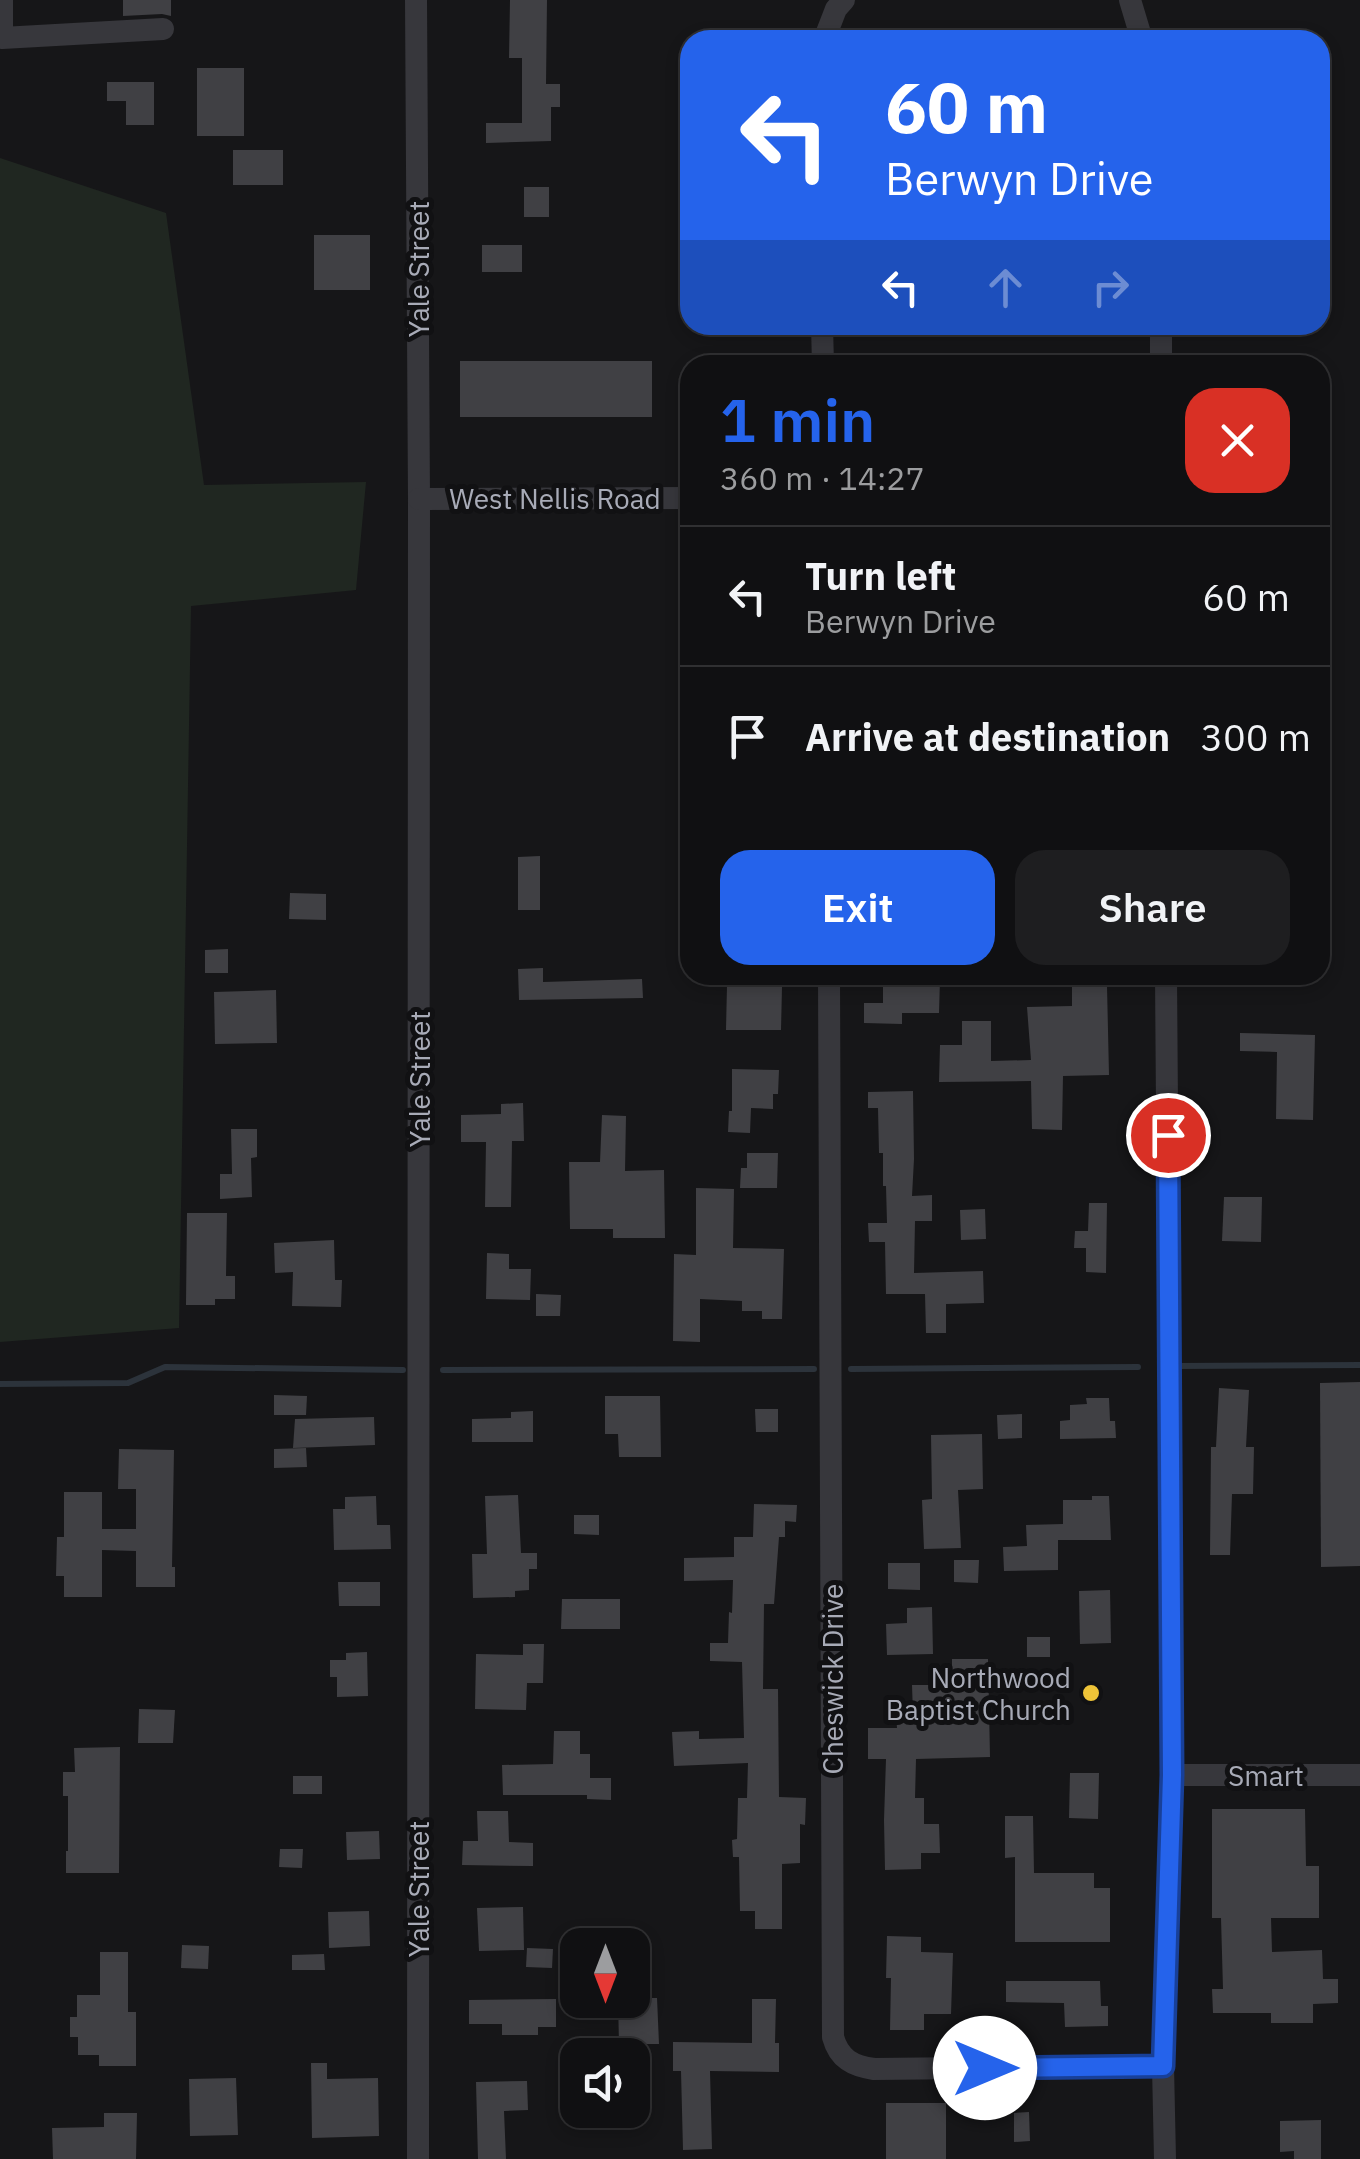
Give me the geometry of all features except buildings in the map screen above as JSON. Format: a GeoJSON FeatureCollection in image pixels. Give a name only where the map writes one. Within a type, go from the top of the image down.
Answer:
{"type":"FeatureCollection","features":[{"type":"Feature","properties":{"kind":"street"},"geometry":{"type":"LineString","coordinates":[[2,0],[2,38],[164,29]]}},
{"type":"Feature","properties":{"kind":"street","name":"Yale Street"},"geometry":{"type":"LineString","coordinates":[[416,0],[418,2159]]}},
{"type":"Feature","properties":{"kind":"street"},"geometry":{"type":"LineString","coordinates":[[828,30],[844,0]]}},
{"type":"Feature","properties":{"kind":"street"},"geometry":{"type":"LineString","coordinates":[[1130,0],[1139,30]]}},
{"type":"Feature","properties":{"kind":"street","name":"West Nellis Road"},"geometry":{"type":"LineString","coordinates":[[419,499],[680,498]]}},
{"type":"Feature","properties":{"kind":"street","name":"Cheswick Drive"},"geometry":{"type":"LineString","coordinates":[[829,985],[835,2045],[851,2063],[874,2068],[1163,2066]]}},
{"type":"Feature","properties":{"kind":"street"},"geometry":{"type":"LineString","coordinates":[[1165,2159],[1163,2066],[1172,1775],[1166,985]]}},
{"type":"Feature","properties":{"kind":"street","name":"Smart"},"geometry":{"type":"LineString","coordinates":[[1172,1775],[1360,1775]]}},
{"type":"Feature","properties":{"kind":"shaded area"},"geometry":{"type":"Polygon","coordinates":[[[0,158],[166,213],[204,485],[366,482],[356,590],[191,606],[179,1328],[0,1342],[0,158]]]}},
{"type":"Feature","properties":{"kind":"waterway"},"geometry":{"type":"LineString","coordinates":[[1176,1366],[1360,1365]]}},
{"type":"Feature","properties":{"kind":"waterway"},"geometry":{"type":"LineString","coordinates":[[0,1384],[128,1383],[165,1367],[403,1370]]}},
{"type":"Feature","properties":{"kind":"waterway"},"geometry":{"type":"LineString","coordinates":[[851,1369],[1138,1367]]}},
{"type":"Feature","properties":{"kind":"waterway"},"geometry":{"type":"LineString","coordinates":[[443,1370],[814,1369]]}},
{"type":"Feature","properties":{"kind":"place","name":"Northwood Baptist Church"},"geometry":{"type":"Point","coordinates":[1091,1693]}},
{"type":"Feature","properties":{"kind":"route"},"geometry":{"type":"LineString","coordinates":[[985,2068],[1163,2066],[1172,1775],[1168,1135]]}}]}
